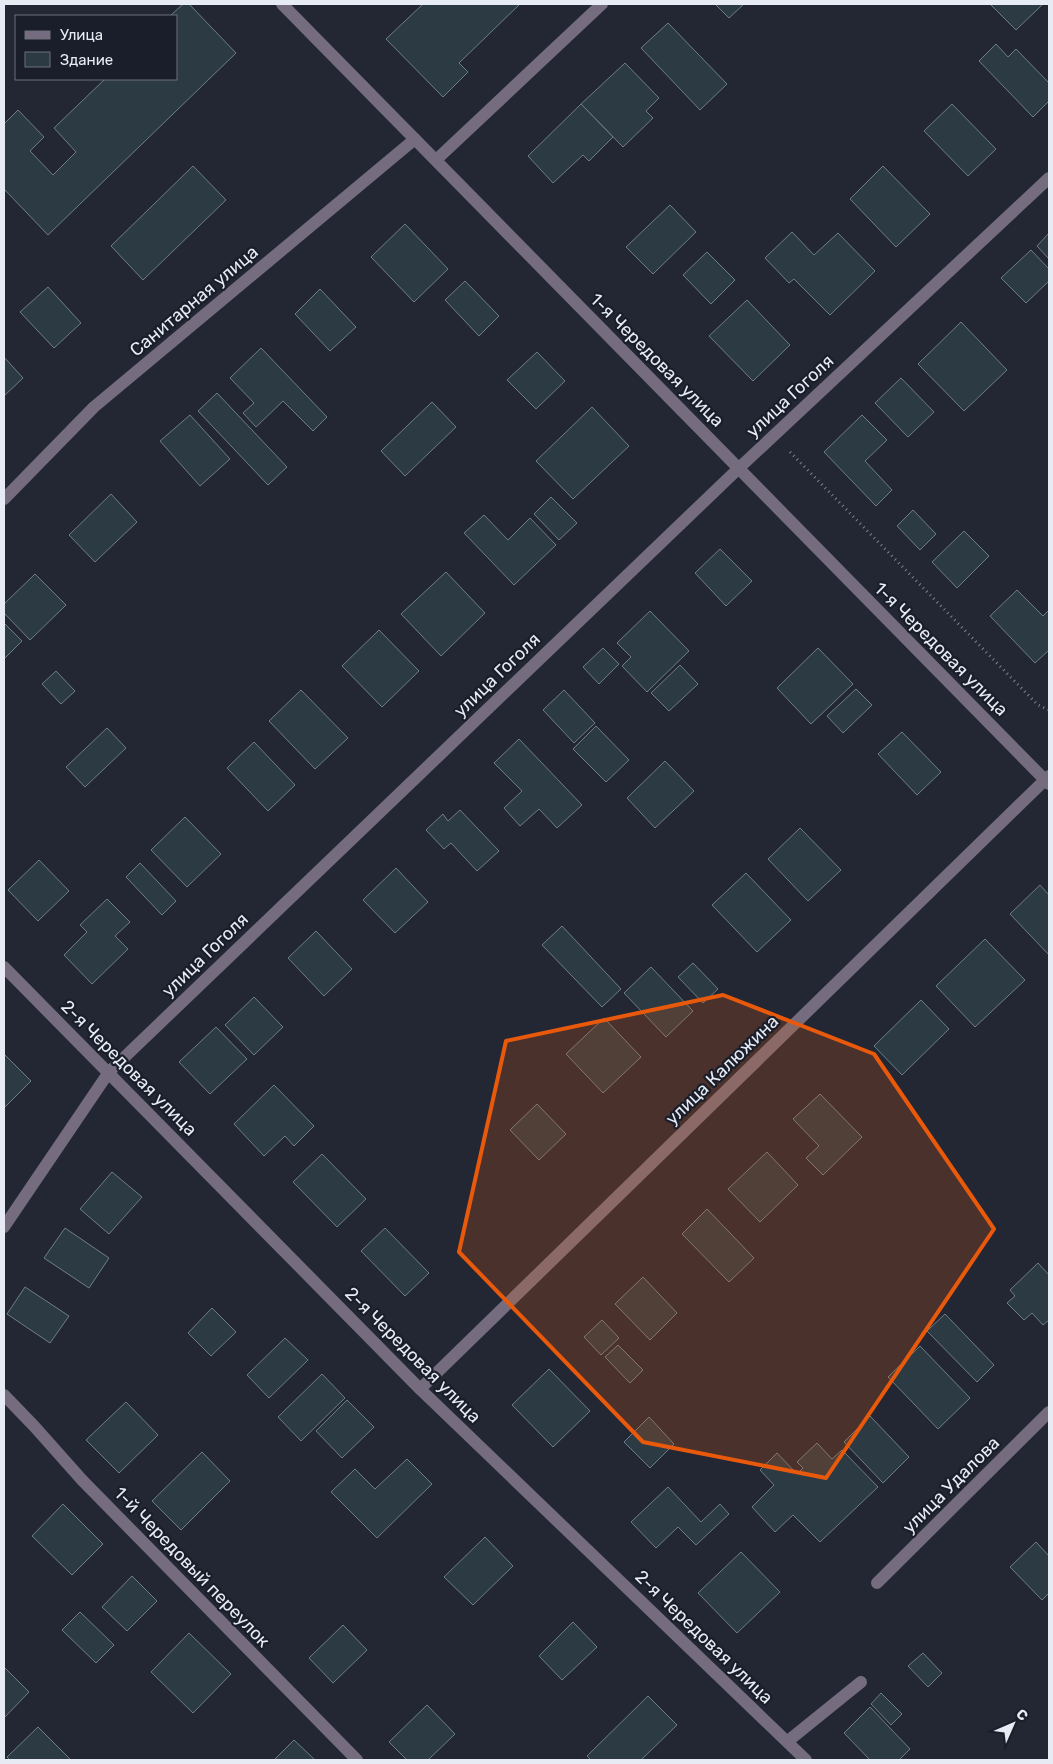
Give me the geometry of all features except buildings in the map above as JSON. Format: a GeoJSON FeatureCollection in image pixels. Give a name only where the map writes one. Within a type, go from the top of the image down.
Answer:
{"type":"FeatureCollection","features":[{"type":"Feature","properties":{"kind":"street","name":"1-я Чередовая улица"},"geometry":{"type":"LineString","coordinates":[[282,4],[1048,780]]}},
{"type":"Feature","properties":{"kind":"street"},"geometry":{"type":"LineString","coordinates":[[436,160],[602,4]]}},
{"type":"Feature","properties":{"kind":"street","name":"Санитарная улица"},"geometry":{"type":"LineString","coordinates":[[4,499],[94,407],[415,139]]}},
{"type":"Feature","properties":{"kind":"street","name":"улица Гоголя"},"geometry":{"type":"LineString","coordinates":[[4,1227],[109,1072],[738,468],[1049,178]]}},
{"type":"Feature","properties":{"kind":"street","name":"улица Калюжина"},"geometry":{"type":"LineString","coordinates":[[420,1389],[1048,780]]}},
{"type":"Feature","properties":{"kind":"street","name":"2-я Чередовая улица"},"geometry":{"type":"LineString","coordinates":[[4,967],[420,1389],[806,1760]]}},
{"type":"Feature","properties":{"kind":"street","name":"1-й Чередовый переулок"},"geometry":{"type":"LineString","coordinates":[[4,1395],[88,1487],[357,1760]]}},
{"type":"Feature","properties":{"kind":"street","name":"улица Удалова"},"geometry":{"type":"LineString","coordinates":[[878,1583],[1049,1412]]}},
{"type":"Feature","properties":{"kind":"street"},"geometry":{"type":"LineString","coordinates":[[788,1741],[861,1682]]}},
{"type":"Feature","properties":{"kind":"path"},"geometry":{"type":"LineString","coordinates":[[773,435],[1038,705],[1049,710]]}},
{"type":"Feature","properties":{"kind":"highlighted area"},"geometry":{"type":"Polygon","coordinates":[[[723,995],[874,1054],[994,1229],[826,1478],[643,1442],[459,1252],[506,1041],[723,995]]]}}]}
